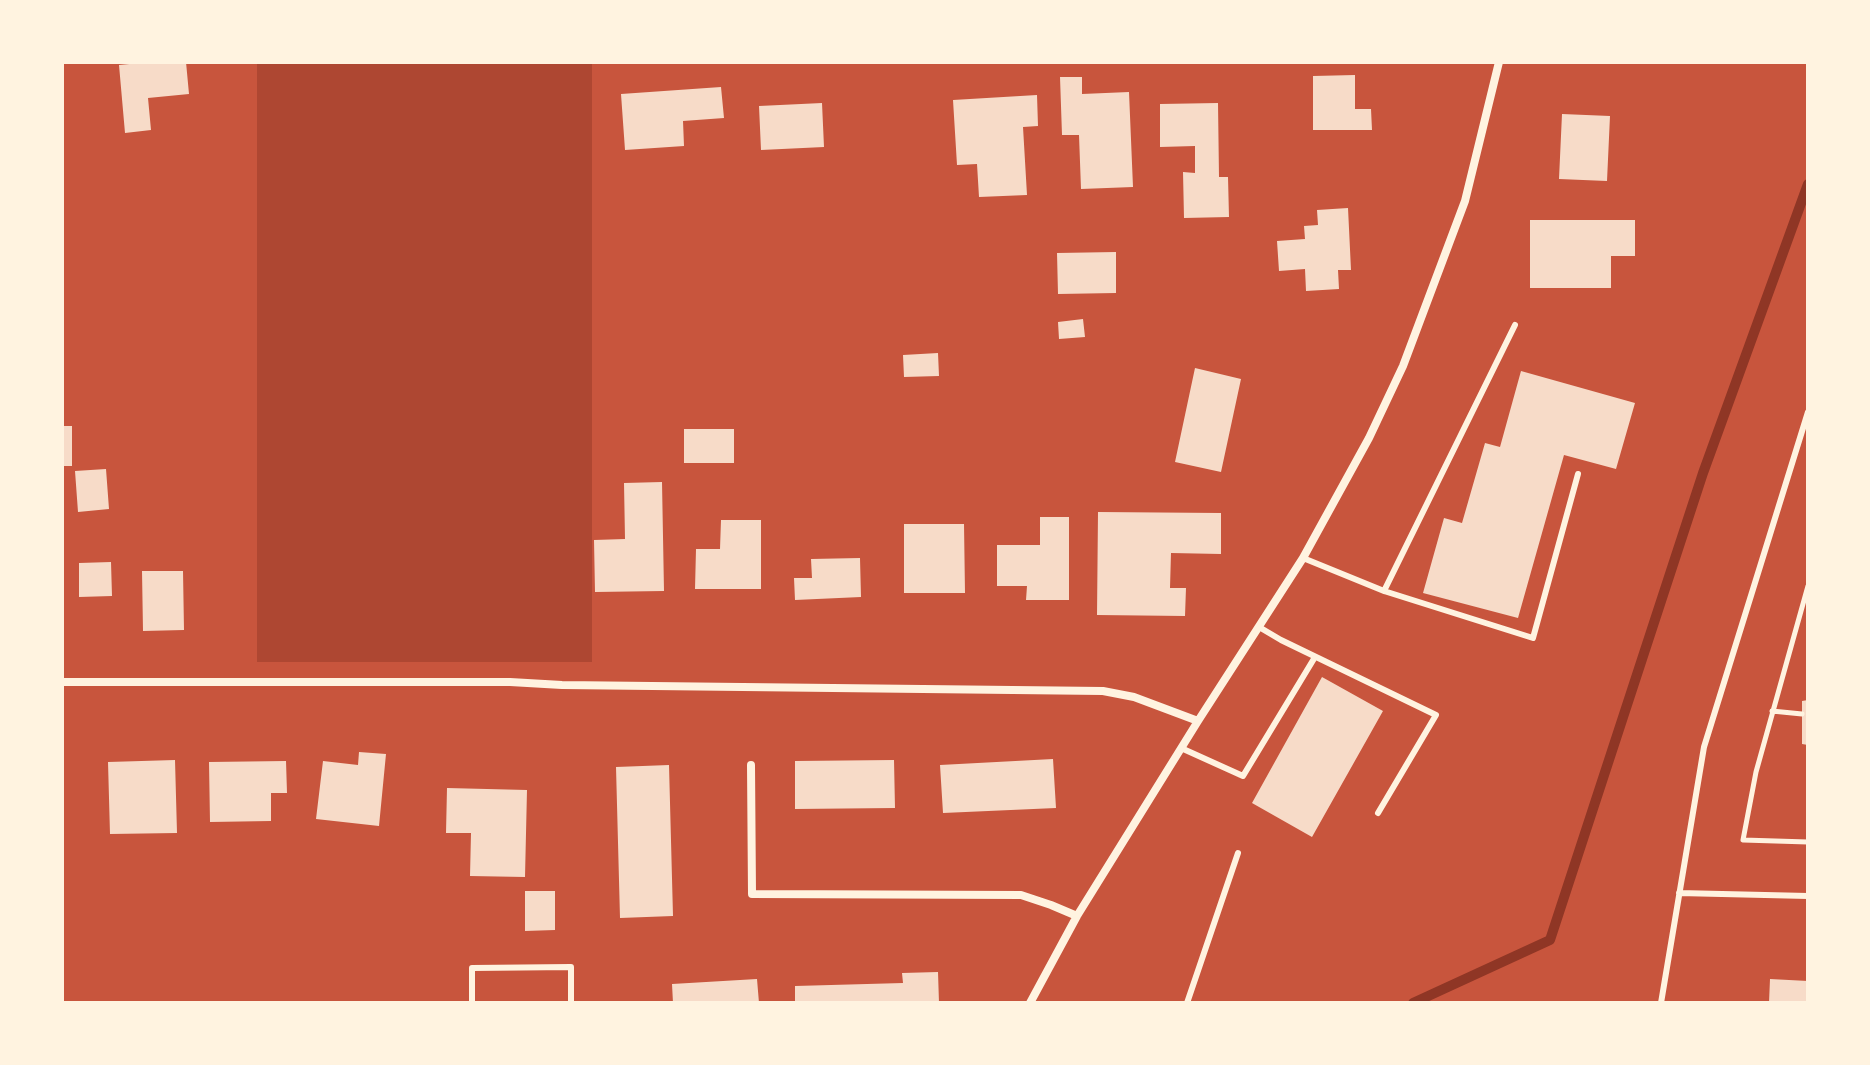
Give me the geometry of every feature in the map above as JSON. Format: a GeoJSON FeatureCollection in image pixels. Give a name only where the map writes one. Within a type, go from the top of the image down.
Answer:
{"type":"FeatureCollection","features":[{"type":"Feature","properties":{"kind":"street"},"geometry":{"type":"LineString","coordinates":[[1030,1003],[1077,916],[1303,558],[1369,438],[1403,366],[1465,201],[1499,62]]}},
{"type":"Feature","properties":{"kind":"street"},"geometry":{"type":"LineString","coordinates":[[62,682],[510,682],[1103,691],[1134,697],[1198,721]]}},
{"type":"Feature","properties":{"kind":"street"},"geometry":{"type":"LineString","coordinates":[[751,765],[752,894],[1021,895],[1077,916]]}},
{"type":"Feature","properties":{"kind":"lane"},"geometry":{"type":"LineString","coordinates":[[1384,591],[1515,325]]}},
{"type":"Feature","properties":{"kind":"lane"},"geometry":{"type":"LineString","coordinates":[[1661,1003],[1704,747],[1808,412]]}},
{"type":"Feature","properties":{"kind":"lane"},"geometry":{"type":"LineString","coordinates":[[1303,558],[1384,591],[1533,638],[1578,474]]}},
{"type":"Feature","properties":{"kind":"lane"},"geometry":{"type":"LineString","coordinates":[[1259,627],[1436,715],[1378,813]]}},
{"type":"Feature","properties":{"kind":"lane"},"geometry":{"type":"LineString","coordinates":[[1181,748],[1243,776],[1315,657]]}},
{"type":"Feature","properties":{"kind":"lane"},"geometry":{"type":"LineString","coordinates":[[1187,1003],[1238,853]]}},
{"type":"Feature","properties":{"kind":"lane"},"geometry":{"type":"LineString","coordinates":[[1679,893],[1808,896]]}},
{"type":"Feature","properties":{"kind":"lane"},"geometry":{"type":"LineString","coordinates":[[472,1003],[472,968],[571,967],[571,1003]]}},
{"type":"Feature","properties":{"kind":"path"},"geometry":{"type":"LineString","coordinates":[[1808,586],[1756,772],[1743,840],[1808,842]]}},
{"type":"Feature","properties":{"kind":"path"},"geometry":{"type":"LineString","coordinates":[[1772,711],[1802,714]]}},
{"type":"Feature","properties":{"kind":"shaded area"},"geometry":{"type":"Polygon","coordinates":[[[257,62],[592,62],[592,662],[257,662],[257,62]]]}},
{"type":"Feature","properties":{"kind":"building"},"geometry":{"type":"Polygon","coordinates":[[[186,62],[189,94],[148,98],[151,130],[125,133],[119,65],[186,62]]]}},
{"type":"Feature","properties":{"kind":"building"},"geometry":{"type":"Polygon","coordinates":[[[1355,75],[1355,109],[1371,109],[1372,130],[1313,130],[1313,76],[1355,75]]]}},
{"type":"Feature","properties":{"kind":"building"},"geometry":{"type":"Polygon","coordinates":[[[1060,77],[1082,77],[1082,94],[1129,92],[1133,187],[1081,189],[1079,135],[1062,135],[1060,77]]]}},
{"type":"Feature","properties":{"kind":"building"},"geometry":{"type":"Polygon","coordinates":[[[721,87],[724,118],[683,121],[684,146],[625,150],[621,94],[721,87]]]}},
{"type":"Feature","properties":{"kind":"building"},"geometry":{"type":"Polygon","coordinates":[[[1037,95],[1038,126],[1023,127],[1027,195],[979,197],[977,164],[957,165],[953,100],[1037,95]]]}},
{"type":"Feature","properties":{"kind":"building"},"geometry":{"type":"Polygon","coordinates":[[[822,103],[824,147],[761,150],[759,106],[822,103]]]}},
{"type":"Feature","properties":{"kind":"building"},"geometry":{"type":"Polygon","coordinates":[[[1218,103],[1219,177],[1228,177],[1229,217],[1184,218],[1183,172],[1195,173],[1195,146],[1160,147],[1160,104],[1218,103]]]}},
{"type":"Feature","properties":{"kind":"building"},"geometry":{"type":"Polygon","coordinates":[[[1562,114],[1610,116],[1607,181],[1559,179],[1562,114]]]}},
{"type":"Feature","properties":{"kind":"building"},"geometry":{"type":"Polygon","coordinates":[[[1348,208],[1351,270],[1338,270],[1339,289],[1306,291],[1305,269],[1279,271],[1277,241],[1305,239],[1304,226],[1318,225],[1317,210],[1348,208]]]}},
{"type":"Feature","properties":{"kind":"building"},"geometry":{"type":"Polygon","coordinates":[[[1530,220],[1635,220],[1635,256],[1611,256],[1611,288],[1530,288],[1530,220]]]}},
{"type":"Feature","properties":{"kind":"building"},"geometry":{"type":"Polygon","coordinates":[[[1116,252],[1116,293],[1058,294],[1057,253],[1116,252]]]}},
{"type":"Feature","properties":{"kind":"building"},"geometry":{"type":"Polygon","coordinates":[[[1083,319],[1085,337],[1059,339],[1058,322],[1083,319]]]}},
{"type":"Feature","properties":{"kind":"building"},"geometry":{"type":"Polygon","coordinates":[[[938,353],[939,376],[904,377],[903,355],[938,353]]]}},
{"type":"Feature","properties":{"kind":"building"},"geometry":{"type":"Polygon","coordinates":[[[1195,368],[1241,379],[1221,472],[1175,462],[1195,368]]]}},
{"type":"Feature","properties":{"kind":"building"},"geometry":{"type":"Polygon","coordinates":[[[1521,371],[1635,403],[1616,469],[1564,455],[1518,618],[1423,593],[1444,518],[1462,523],[1485,443],[1500,447],[1521,371]]]}},
{"type":"Feature","properties":{"kind":"building"},"geometry":{"type":"Polygon","coordinates":[[[62,426],[72,426],[72,466],[62,466],[62,426]]]}},
{"type":"Feature","properties":{"kind":"building"},"geometry":{"type":"Polygon","coordinates":[[[684,429],[734,429],[734,463],[684,463],[684,429]]]}},
{"type":"Feature","properties":{"kind":"building"},"geometry":{"type":"Polygon","coordinates":[[[106,469],[109,509],[78,512],[75,471],[106,469]]]}},
{"type":"Feature","properties":{"kind":"building"},"geometry":{"type":"Polygon","coordinates":[[[662,482],[664,591],[595,592],[594,540],[625,539],[624,483],[662,482]]]}},
{"type":"Feature","properties":{"kind":"building"},"geometry":{"type":"Polygon","coordinates":[[[1098,512],[1221,513],[1221,554],[1171,553],[1170,588],[1186,588],[1185,616],[1097,615],[1098,512]]]}},
{"type":"Feature","properties":{"kind":"building"},"geometry":{"type":"Polygon","coordinates":[[[1040,517],[1069,517],[1069,600],[1026,600],[1027,586],[997,586],[997,545],[1040,545],[1040,517]]]}},
{"type":"Feature","properties":{"kind":"building"},"geometry":{"type":"Polygon","coordinates":[[[721,520],[761,520],[761,589],[695,589],[696,549],[720,549],[721,520]]]}},
{"type":"Feature","properties":{"kind":"building"},"geometry":{"type":"Polygon","coordinates":[[[904,524],[964,524],[965,593],[904,593],[904,524]]]}},
{"type":"Feature","properties":{"kind":"building"},"geometry":{"type":"Polygon","coordinates":[[[860,558],[861,597],[795,600],[794,578],[812,578],[811,559],[860,558]]]}},
{"type":"Feature","properties":{"kind":"building"},"geometry":{"type":"Polygon","coordinates":[[[111,562],[112,596],[79,597],[79,563],[111,562]]]}},
{"type":"Feature","properties":{"kind":"building"},"geometry":{"type":"Polygon","coordinates":[[[142,571],[183,571],[184,630],[143,631],[142,571]]]}},
{"type":"Feature","properties":{"kind":"building"},"geometry":{"type":"Polygon","coordinates":[[[1322,677],[1383,711],[1312,837],[1252,803],[1322,677]]]}},
{"type":"Feature","properties":{"kind":"building"},"geometry":{"type":"Polygon","coordinates":[[[1808,700],[1808,745],[1802,744],[1802,701],[1808,700]]]}},
{"type":"Feature","properties":{"kind":"building"},"geometry":{"type":"Polygon","coordinates":[[[359,752],[386,754],[379,826],[316,819],[323,761],[358,765],[359,752]]]}},
{"type":"Feature","properties":{"kind":"building"},"geometry":{"type":"Polygon","coordinates":[[[1053,759],[1056,808],[943,813],[940,765],[1053,759]]]}},
{"type":"Feature","properties":{"kind":"building"},"geometry":{"type":"Polygon","coordinates":[[[175,760],[177,833],[110,834],[108,762],[175,760]]]}},
{"type":"Feature","properties":{"kind":"building"},"geometry":{"type":"Polygon","coordinates":[[[894,760],[895,808],[795,809],[795,761],[894,760]]]}},
{"type":"Feature","properties":{"kind":"building"},"geometry":{"type":"Polygon","coordinates":[[[286,761],[287,793],[271,793],[271,821],[210,822],[209,762],[286,761]]]}},
{"type":"Feature","properties":{"kind":"building"},"geometry":{"type":"Polygon","coordinates":[[[669,765],[673,916],[620,918],[616,767],[669,765]]]}},
{"type":"Feature","properties":{"kind":"building"},"geometry":{"type":"Polygon","coordinates":[[[447,788],[527,790],[525,877],[470,876],[471,833],[446,833],[447,788]]]}},
{"type":"Feature","properties":{"kind":"building"},"geometry":{"type":"Polygon","coordinates":[[[525,891],[555,891],[555,930],[525,931],[525,891]]]}},
{"type":"Feature","properties":{"kind":"building"},"geometry":{"type":"Polygon","coordinates":[[[938,972],[939,1003],[795,1003],[795,986],[903,983],[902,973],[938,972]]]}},
{"type":"Feature","properties":{"kind":"building"},"geometry":{"type":"Polygon","coordinates":[[[757,979],[759,1003],[673,1003],[672,984],[757,979]]]}},
{"type":"Feature","properties":{"kind":"building"},"geometry":{"type":"Polygon","coordinates":[[[1770,979],[1808,981],[1808,1003],[1769,1003],[1770,979]]]}},
{"type":"Feature","properties":{"kind":"waterway"},"geometry":{"type":"LineString","coordinates":[[1413,1003],[1550,940],[1703,473],[1808,184]]}}]}
